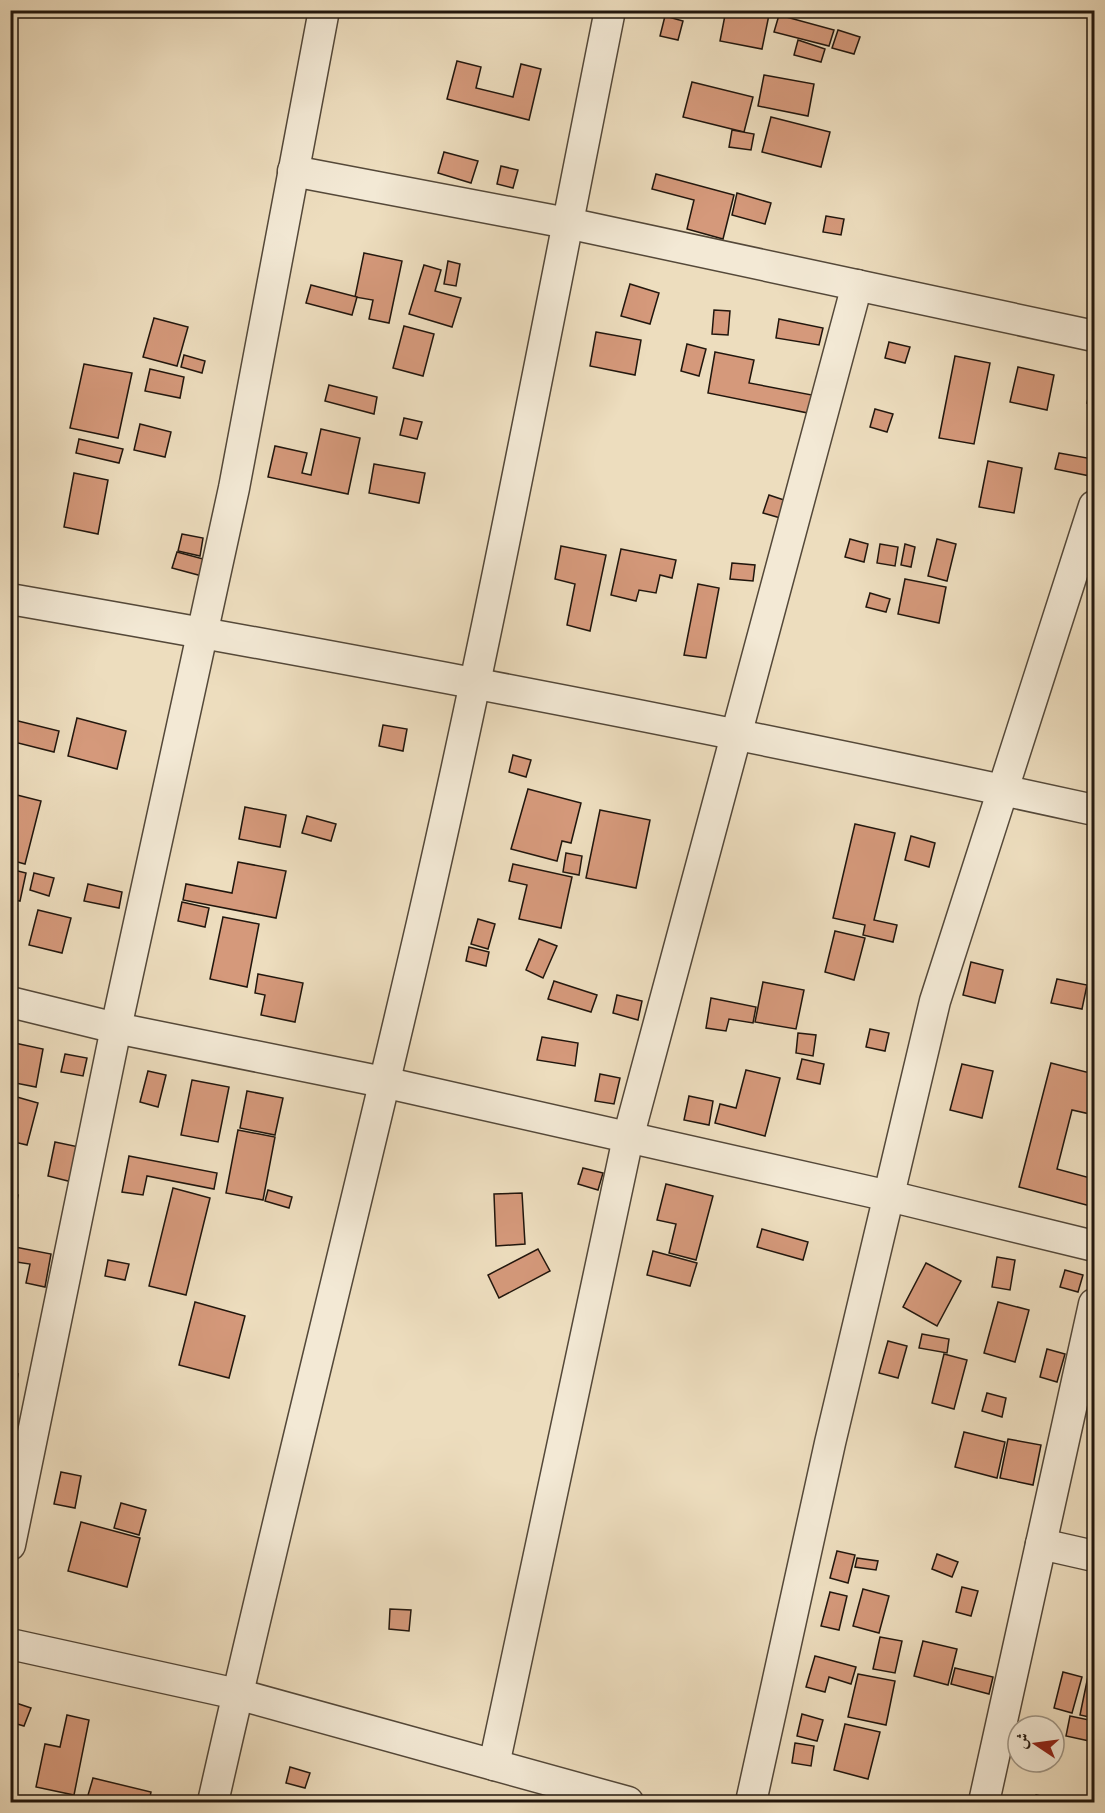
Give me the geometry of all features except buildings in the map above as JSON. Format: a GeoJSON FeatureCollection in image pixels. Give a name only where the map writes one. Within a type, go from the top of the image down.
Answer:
{"type":"FeatureCollection","features":[{"type":"Feature","properties":{"kind":"street"},"geometry":{"type":"LineString","coordinates":[[10,1545],[117,1028],[234,489],[324,10]]}},
{"type":"Feature","properties":{"kind":"street"},"geometry":{"type":"LineString","coordinates":[[213,1803],[237,1694],[422,923],[474,684],[610,10]]}},
{"type":"Feature","properties":{"kind":"street"},"geometry":{"type":"LineString","coordinates":[[293,171],[567,223],[1095,336]]}},
{"type":"Feature","properties":{"kind":"street"},"geometry":{"type":"LineString","coordinates":[[494,1765],[628,1138],[857,285]]}},
{"type":"Feature","properties":{"kind":"street"},"geometry":{"type":"LineString","coordinates":[[751,1803],[830,1443],[935,1001],[1095,507]]}},
{"type":"Feature","properties":{"kind":"street"},"geometry":{"type":"LineString","coordinates":[[10,599],[204,633],[738,734],[1095,810]]}},
{"type":"Feature","properties":{"kind":"street"},"geometry":{"type":"LineString","coordinates":[[10,1002],[117,1028],[383,1082],[888,1196],[1095,1246]]}},
{"type":"Feature","properties":{"kind":"street"},"geometry":{"type":"LineString","coordinates":[[984,1803],[1095,1304]]}},
{"type":"Feature","properties":{"kind":"street"},"geometry":{"type":"LineString","coordinates":[[1041,1544],[1095,1556]]}},
{"type":"Feature","properties":{"kind":"street"},"geometry":{"type":"LineString","coordinates":[[10,1644],[237,1694],[628,1803]]}}]}
